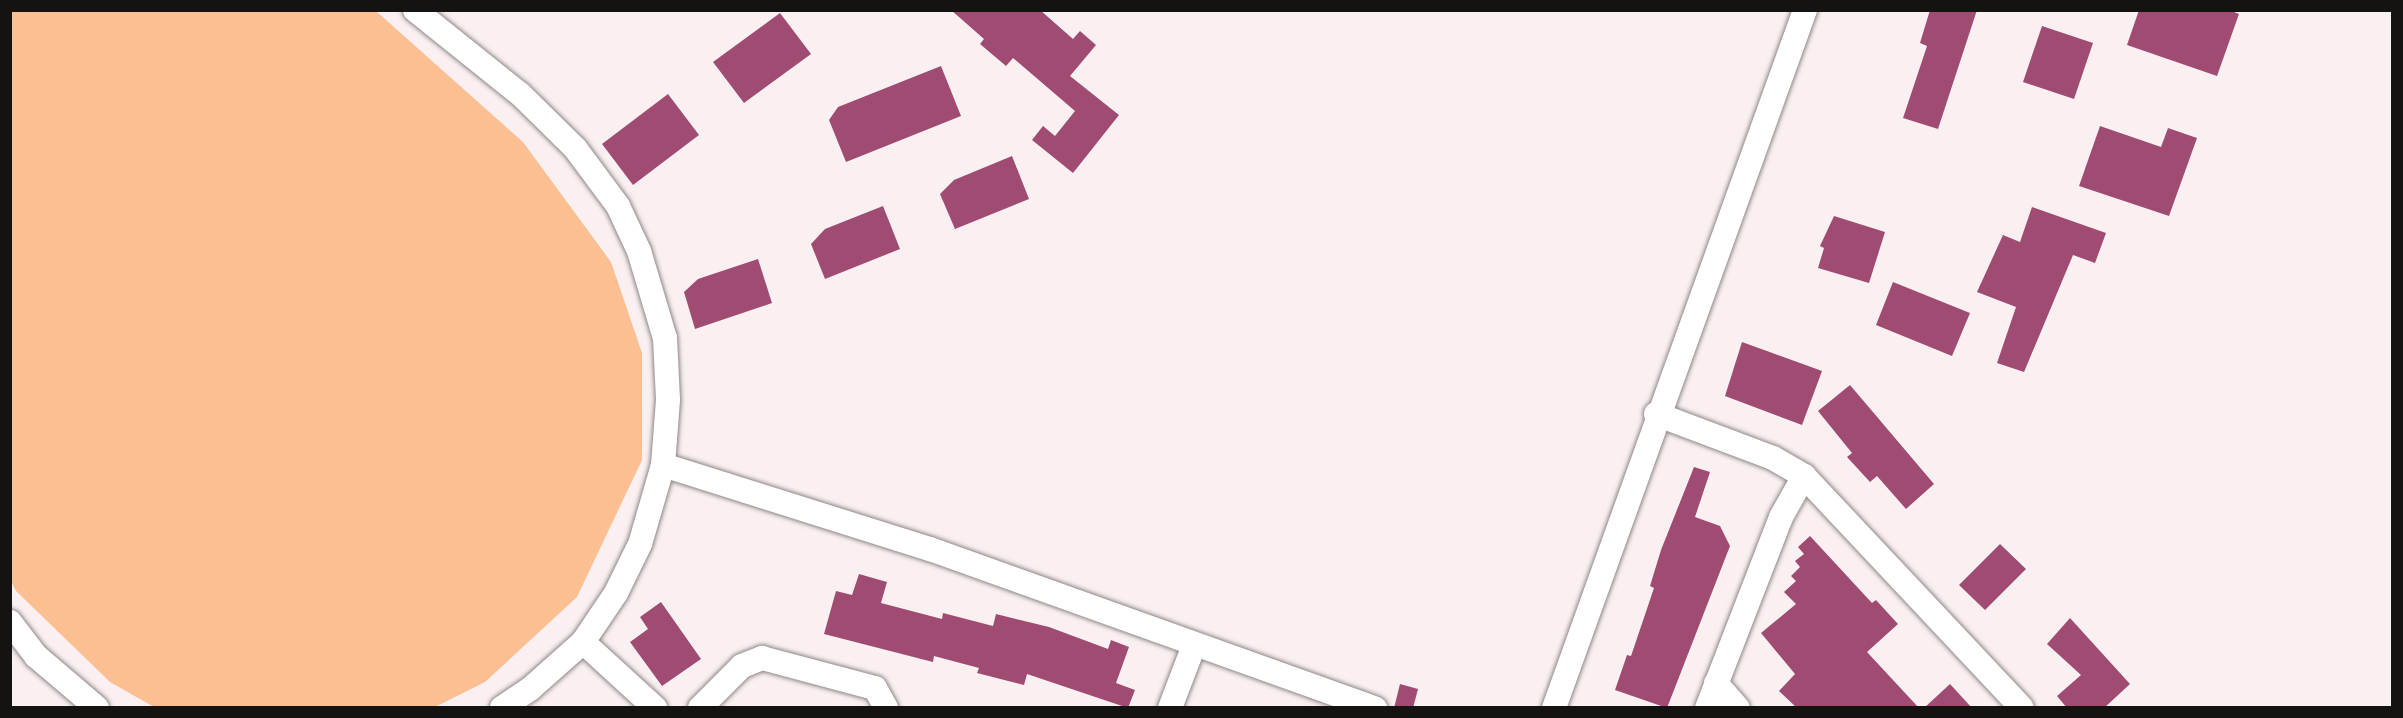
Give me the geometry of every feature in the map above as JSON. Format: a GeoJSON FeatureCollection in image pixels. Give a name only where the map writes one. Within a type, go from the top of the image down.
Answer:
{"type":"FeatureCollection","features":[{"type":"Feature","properties":{"kind":"street"},"geometry":{"type":"LineString","coordinates":[[415,10],[520,94],[574,148],[618,206],[639,251],[665,338],[668,400],[663,465],[640,544],[616,592],[583,642],[530,689],[502,708]]}},
{"type":"Feature","properties":{"kind":"street"},"geometry":{"type":"LineString","coordinates":[[1554,708],[1656,414],[1749,175],[1805,10]]}},
{"type":"Feature","properties":{"kind":"street"},"geometry":{"type":"LineString","coordinates":[[1656,414],[1773,458],[1804,476],[2022,708]]}},
{"type":"Feature","properties":{"kind":"street"},"geometry":{"type":"LineString","coordinates":[[663,465],[930,549],[1375,708]]}},
{"type":"Feature","properties":{"kind":"street"},"geometry":{"type":"LineString","coordinates":[[1707,708],[1781,517],[1804,476]]}},
{"type":"Feature","properties":{"kind":"street"},"geometry":{"type":"LineString","coordinates":[[10,621],[36,656],[97,708]]}},
{"type":"Feature","properties":{"kind":"street"},"geometry":{"type":"LineString","coordinates":[[583,642],[654,708]]}},
{"type":"Feature","properties":{"kind":"street"},"geometry":{"type":"LineString","coordinates":[[1170,708],[1194,645]]}},
{"type":"Feature","properties":{"kind":"street"},"geometry":{"type":"LineString","coordinates":[[700,708],[742,666],[762,658],[875,688],[886,708]]}},
{"type":"Feature","properties":{"kind":"street"},"geometry":{"type":"LineString","coordinates":[[1716,683],[1738,708]]}},
{"type":"Feature","properties":{"kind":"shaded area"},"geometry":{"type":"Polygon","coordinates":[[[11,10],[376,11],[523,142],[611,262],[642,353],[642,460],[577,597],[485,682],[435,707],[154,707],[110,682],[16,591],[10,579],[11,10]]]}},
{"type":"Feature","properties":{"kind":"building"},"geometry":{"type":"Polygon","coordinates":[[[951,10],[1040,10],[1073,39],[1080,31],[1096,45],[1070,76],[1119,115],[1073,173],[1032,140],[1043,126],[1055,136],[1075,111],[1013,58],[1006,66],[980,44],[984,39],[951,10]]]}},
{"type":"Feature","properties":{"kind":"building"},"geometry":{"type":"Polygon","coordinates":[[[1930,10],[1977,10],[1938,129],[1903,118],[1927,46],[1920,43],[1930,10]]]}},
{"type":"Feature","properties":{"kind":"building"},"geometry":{"type":"Polygon","coordinates":[[[2139,10],[2229,10],[2239,14],[2217,76],[2127,45],[2139,10]]]}},
{"type":"Feature","properties":{"kind":"building"},"geometry":{"type":"Polygon","coordinates":[[[780,13],[811,54],[744,103],[713,62],[780,13]]]}},
{"type":"Feature","properties":{"kind":"building"},"geometry":{"type":"Polygon","coordinates":[[[2042,26],[2093,43],[2074,99],[2023,82],[2042,26]]]}},
{"type":"Feature","properties":{"kind":"building"},"geometry":{"type":"Polygon","coordinates":[[[941,66],[961,116],[846,162],[829,120],[838,107],[941,66]]]}},
{"type":"Feature","properties":{"kind":"building"},"geometry":{"type":"Polygon","coordinates":[[[668,94],[699,135],[633,185],[602,144],[668,94]]]}},
{"type":"Feature","properties":{"kind":"building"},"geometry":{"type":"Polygon","coordinates":[[[2100,126],[2161,147],[2168,128],[2197,138],[2169,216],[2079,186],[2100,126]]]}},
{"type":"Feature","properties":{"kind":"building"},"geometry":{"type":"Polygon","coordinates":[[[1012,156],[1029,199],[955,229],[940,194],[954,180],[1012,156]]]}},
{"type":"Feature","properties":{"kind":"building"},"geometry":{"type":"Polygon","coordinates":[[[883,206],[900,249],[825,279],[811,244],[825,229],[883,206]]]}},
{"type":"Feature","properties":{"kind":"building"},"geometry":{"type":"Polygon","coordinates":[[[2032,207],[2106,233],[2095,263],[2073,255],[2024,372],[1997,363],[2016,307],[1977,292],[2003,235],[2020,242],[2032,207]]]}},
{"type":"Feature","properties":{"kind":"building"},"geometry":{"type":"Polygon","coordinates":[[[1834,216],[1885,232],[1869,283],[1818,268],[1824,248],[1820,246],[1834,216]]]}},
{"type":"Feature","properties":{"kind":"building"},"geometry":{"type":"Polygon","coordinates":[[[758,259],[772,303],[695,329],[684,292],[698,279],[758,259]]]}},
{"type":"Feature","properties":{"kind":"building"},"geometry":{"type":"Polygon","coordinates":[[[1893,282],[1970,313],[1952,356],[1876,325],[1893,282]]]}},
{"type":"Feature","properties":{"kind":"building"},"geometry":{"type":"Polygon","coordinates":[[[1742,342],[1822,371],[1802,425],[1725,396],[1742,342]]]}},
{"type":"Feature","properties":{"kind":"building"},"geometry":{"type":"Polygon","coordinates":[[[1850,385],[1934,484],[1906,509],[1877,476],[1870,482],[1847,457],[1852,453],[1818,411],[1850,385]]]}},
{"type":"Feature","properties":{"kind":"building"},"geometry":{"type":"Polygon","coordinates":[[[1694,467],[1710,472],[1695,517],[1720,526],[1730,546],[1667,708],[1615,690],[1627,655],[1631,656],[1654,588],[1650,586],[1661,550],[1694,467]]]}},
{"type":"Feature","properties":{"kind":"building"},"geometry":{"type":"Polygon","coordinates":[[[1810,536],[1872,603],[1876,600],[1898,624],[1867,652],[1919,708],[1797,708],[1779,691],[1795,674],[1761,633],[1796,604],[1784,592],[1796,581],[1791,576],[1800,567],[1795,561],[1804,554],[1798,547],[1810,536]]]}},
{"type":"Feature","properties":{"kind":"building"},"geometry":{"type":"Polygon","coordinates":[[[2000,544],[2026,569],[1985,610],[1959,585],[2000,544]]]}},
{"type":"Feature","properties":{"kind":"building"},"geometry":{"type":"Polygon","coordinates":[[[859,574],[887,582],[881,603],[942,619],[943,613],[993,626],[996,614],[1049,627],[1108,649],[1111,640],[1129,647],[1116,683],[1135,690],[1128,708],[1027,674],[1024,685],[977,673],[979,668],[934,656],[933,662],[824,634],[836,591],[852,595],[859,574]]]}},
{"type":"Feature","properties":{"kind":"building"},"geometry":{"type":"Polygon","coordinates":[[[661,602],[701,659],[662,686],[630,642],[648,629],[640,617],[661,602]]]}},
{"type":"Feature","properties":{"kind":"building"},"geometry":{"type":"Polygon","coordinates":[[[2070,618],[2130,684],[2104,708],[2067,708],[2057,696],[2081,675],[2047,644],[2070,618]]]}},
{"type":"Feature","properties":{"kind":"building"},"geometry":{"type":"Polygon","coordinates":[[[1400,684],[1418,689],[1413,708],[1394,708],[1400,684]]]}},
{"type":"Feature","properties":{"kind":"building"},"geometry":{"type":"Polygon","coordinates":[[[1950,684],[1972,708],[1924,708],[1950,684]]]}}]}
